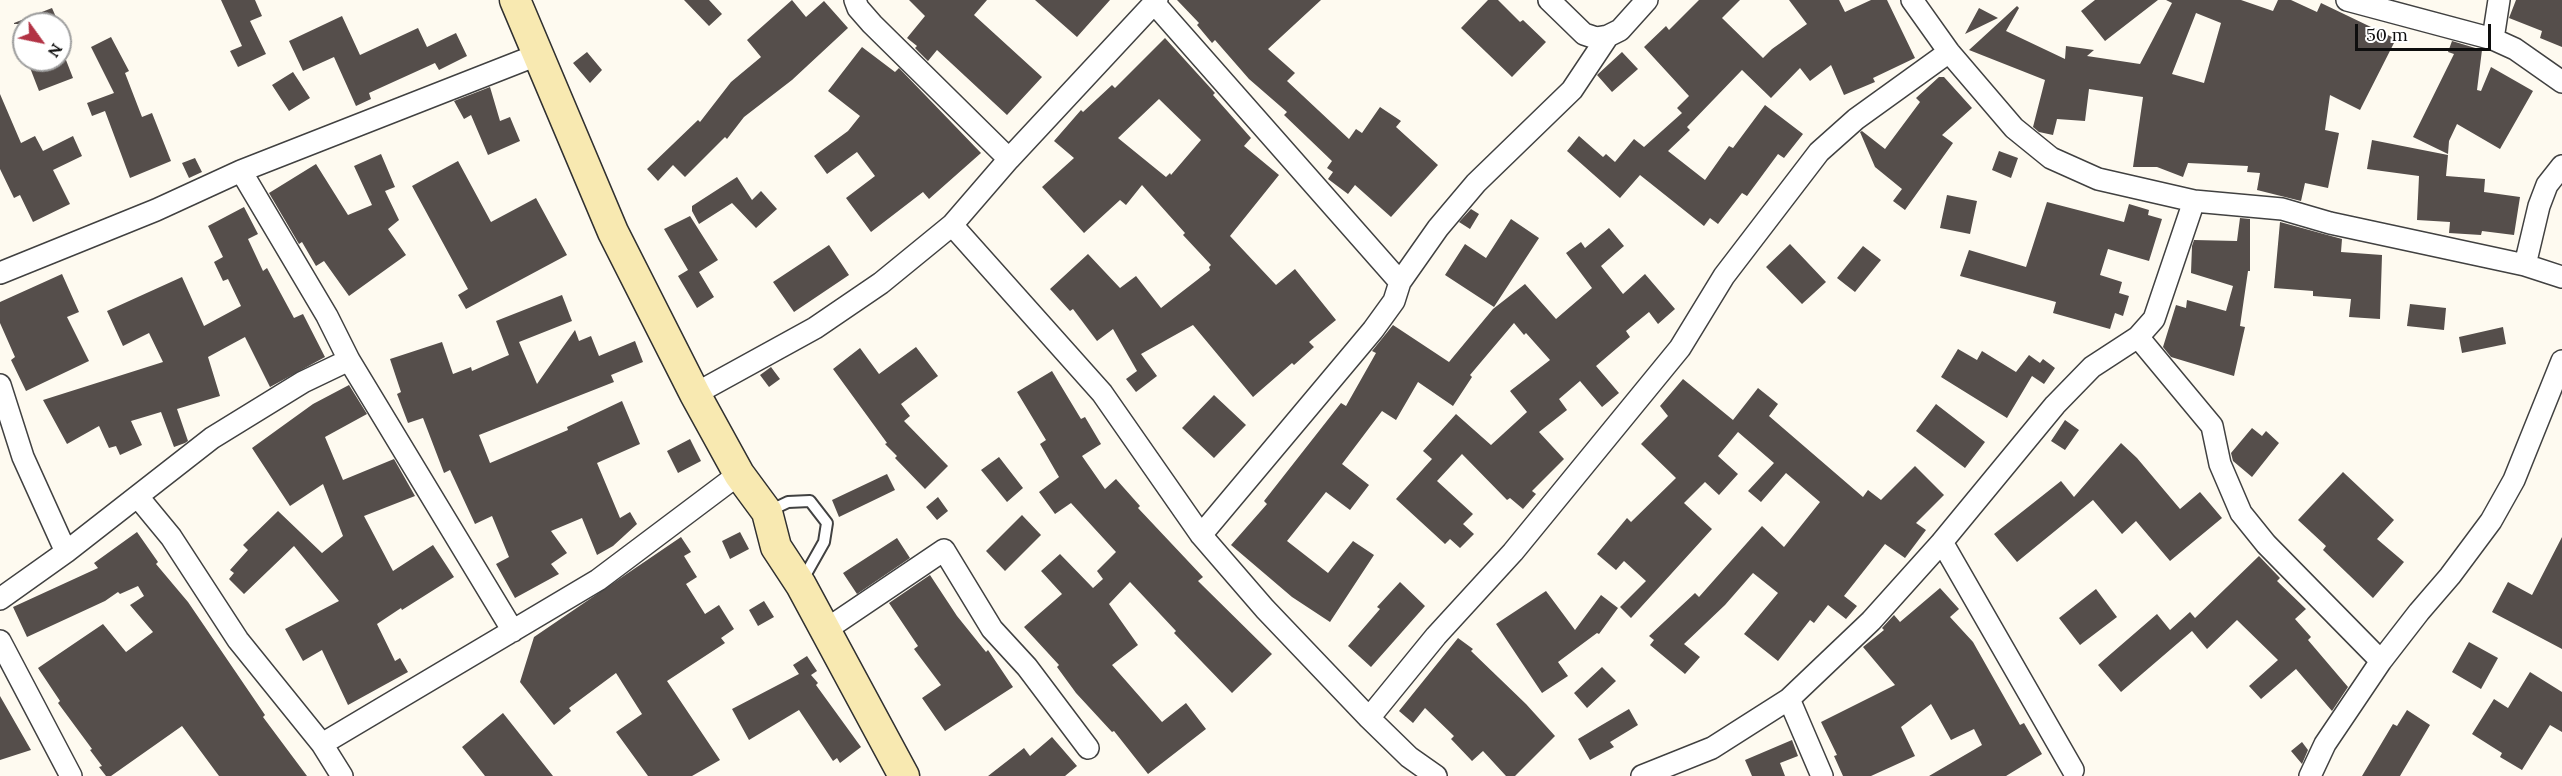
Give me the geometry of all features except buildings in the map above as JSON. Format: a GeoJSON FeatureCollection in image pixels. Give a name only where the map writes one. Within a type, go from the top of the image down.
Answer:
{"type":"FeatureCollection","features":[{"type":"Feature","properties":{"kind":"main road"},"geometry":{"type":"LineString","coordinates":[[515,0],[613,232],[694,394],[739,474],[767,512],[776,547],[801,585],[904,776]]}},
{"type":"Feature","properties":{"kind":"street"},"geometry":{"type":"LineString","coordinates":[[855,0],[858,8],[872,24],[1009,159]]}},
{"type":"Feature","properties":{"kind":"street"},"geometry":{"type":"LineString","coordinates":[[1549,0],[1584,34],[1596,38],[1608,36],[1620,30],[1647,0]]}},
{"type":"Feature","properties":{"kind":"street"},"geometry":{"type":"LineString","coordinates":[[1912,0],[1949,52],[2014,128],[2051,158],[2098,179],[2194,201],[2282,209],[2330,223],[2524,264],[2562,277]]}},
{"type":"Feature","properties":{"kind":"street"},"geometry":{"type":"LineString","coordinates":[[2347,0],[2493,39],[2515,49],[2562,82]]}},
{"type":"Feature","properties":{"kind":"street"},"geometry":{"type":"LineString","coordinates":[[2493,39],[2499,0]]}},
{"type":"Feature","properties":{"kind":"street"},"geometry":{"type":"LineString","coordinates":[[694,394],[815,328],[881,283],[952,225],[1009,159],[1155,2],[1401,282]]}},
{"type":"Feature","properties":{"kind":"street"},"geometry":{"type":"LineString","coordinates":[[1201,535],[1373,330],[1394,301],[1401,282],[1438,228],[1476,183],[1572,90],[1608,36]]}},
{"type":"Feature","properties":{"kind":"street"},"geometry":{"type":"LineString","coordinates":[[1370,718],[1436,636],[1513,552],[1680,348],[1724,276],[1819,152],[1856,119],[1949,52]]}},
{"type":"Feature","properties":{"kind":"street"},"geometry":{"type":"LineString","coordinates":[[0,273],[156,210],[241,171],[537,55]]}},
{"type":"Feature","properties":{"kind":"street"},"geometry":{"type":"LineString","coordinates":[[2524,264],[2539,206],[2547,185],[2562,165]]}},
{"type":"Feature","properties":{"kind":"street"},"geometry":{"type":"LineString","coordinates":[[241,171],[327,316],[349,360],[513,631]]}},
{"type":"Feature","properties":{"kind":"street"},"geometry":{"type":"LineString","coordinates":[[1642,776],[1712,748],[1789,699],[1871,621],[1942,542],[2055,405],[2092,367],[2138,338],[2154,319],[2194,201]]}},
{"type":"Feature","properties":{"kind":"street"},"geometry":{"type":"LineString","coordinates":[[952,225],[1102,393],[1201,535],[1315,663],[1409,757],[1436,776]]}},
{"type":"Feature","properties":{"kind":"street"},"geometry":{"type":"LineString","coordinates":[[2138,338],[2212,426],[2220,464],[2241,513],[2266,544],[2381,661]]}},
{"type":"Feature","properties":{"kind":"street"},"geometry":{"type":"LineString","coordinates":[[0,599],[66,552],[212,438],[303,382],[349,360]]}},
{"type":"Feature","properties":{"kind":"street"},"geometry":{"type":"LineString","coordinates":[[2310,776],[2325,744],[2381,661],[2491,522],[2514,480],[2562,361]]}},
{"type":"Feature","properties":{"kind":"street"},"geometry":{"type":"LineString","coordinates":[[0,386],[23,457],[66,552]]}},
{"type":"Feature","properties":{"kind":"street"},"geometry":{"type":"LineString","coordinates":[[322,744],[598,580],[739,474]]}},
{"type":"Feature","properties":{"kind":"street"},"geometry":{"type":"LineString","coordinates":[[138,497],[171,537],[238,640],[322,744],[342,776]]}},
{"type":"Feature","properties":{"kind":"street"},"geometry":{"type":"LineString","coordinates":[[1942,542],[2073,770]]}},
{"type":"Feature","properties":{"kind":"street"},"geometry":{"type":"LineString","coordinates":[[824,631],[945,550],[992,629],[1027,667],[1088,748]]}},
{"type":"Feature","properties":{"kind":"street"},"geometry":{"type":"LineString","coordinates":[[0,641],[71,776]]}},
{"type":"Feature","properties":{"kind":"street"},"geometry":{"type":"LineString","coordinates":[[1789,699],[1822,776]]}},
{"type":"Feature","properties":{"kind":"lane"},"geometry":{"type":"LineString","coordinates":[[767,512],[788,502],[810,501],[827,523],[824,542],[801,585]]}}]}
